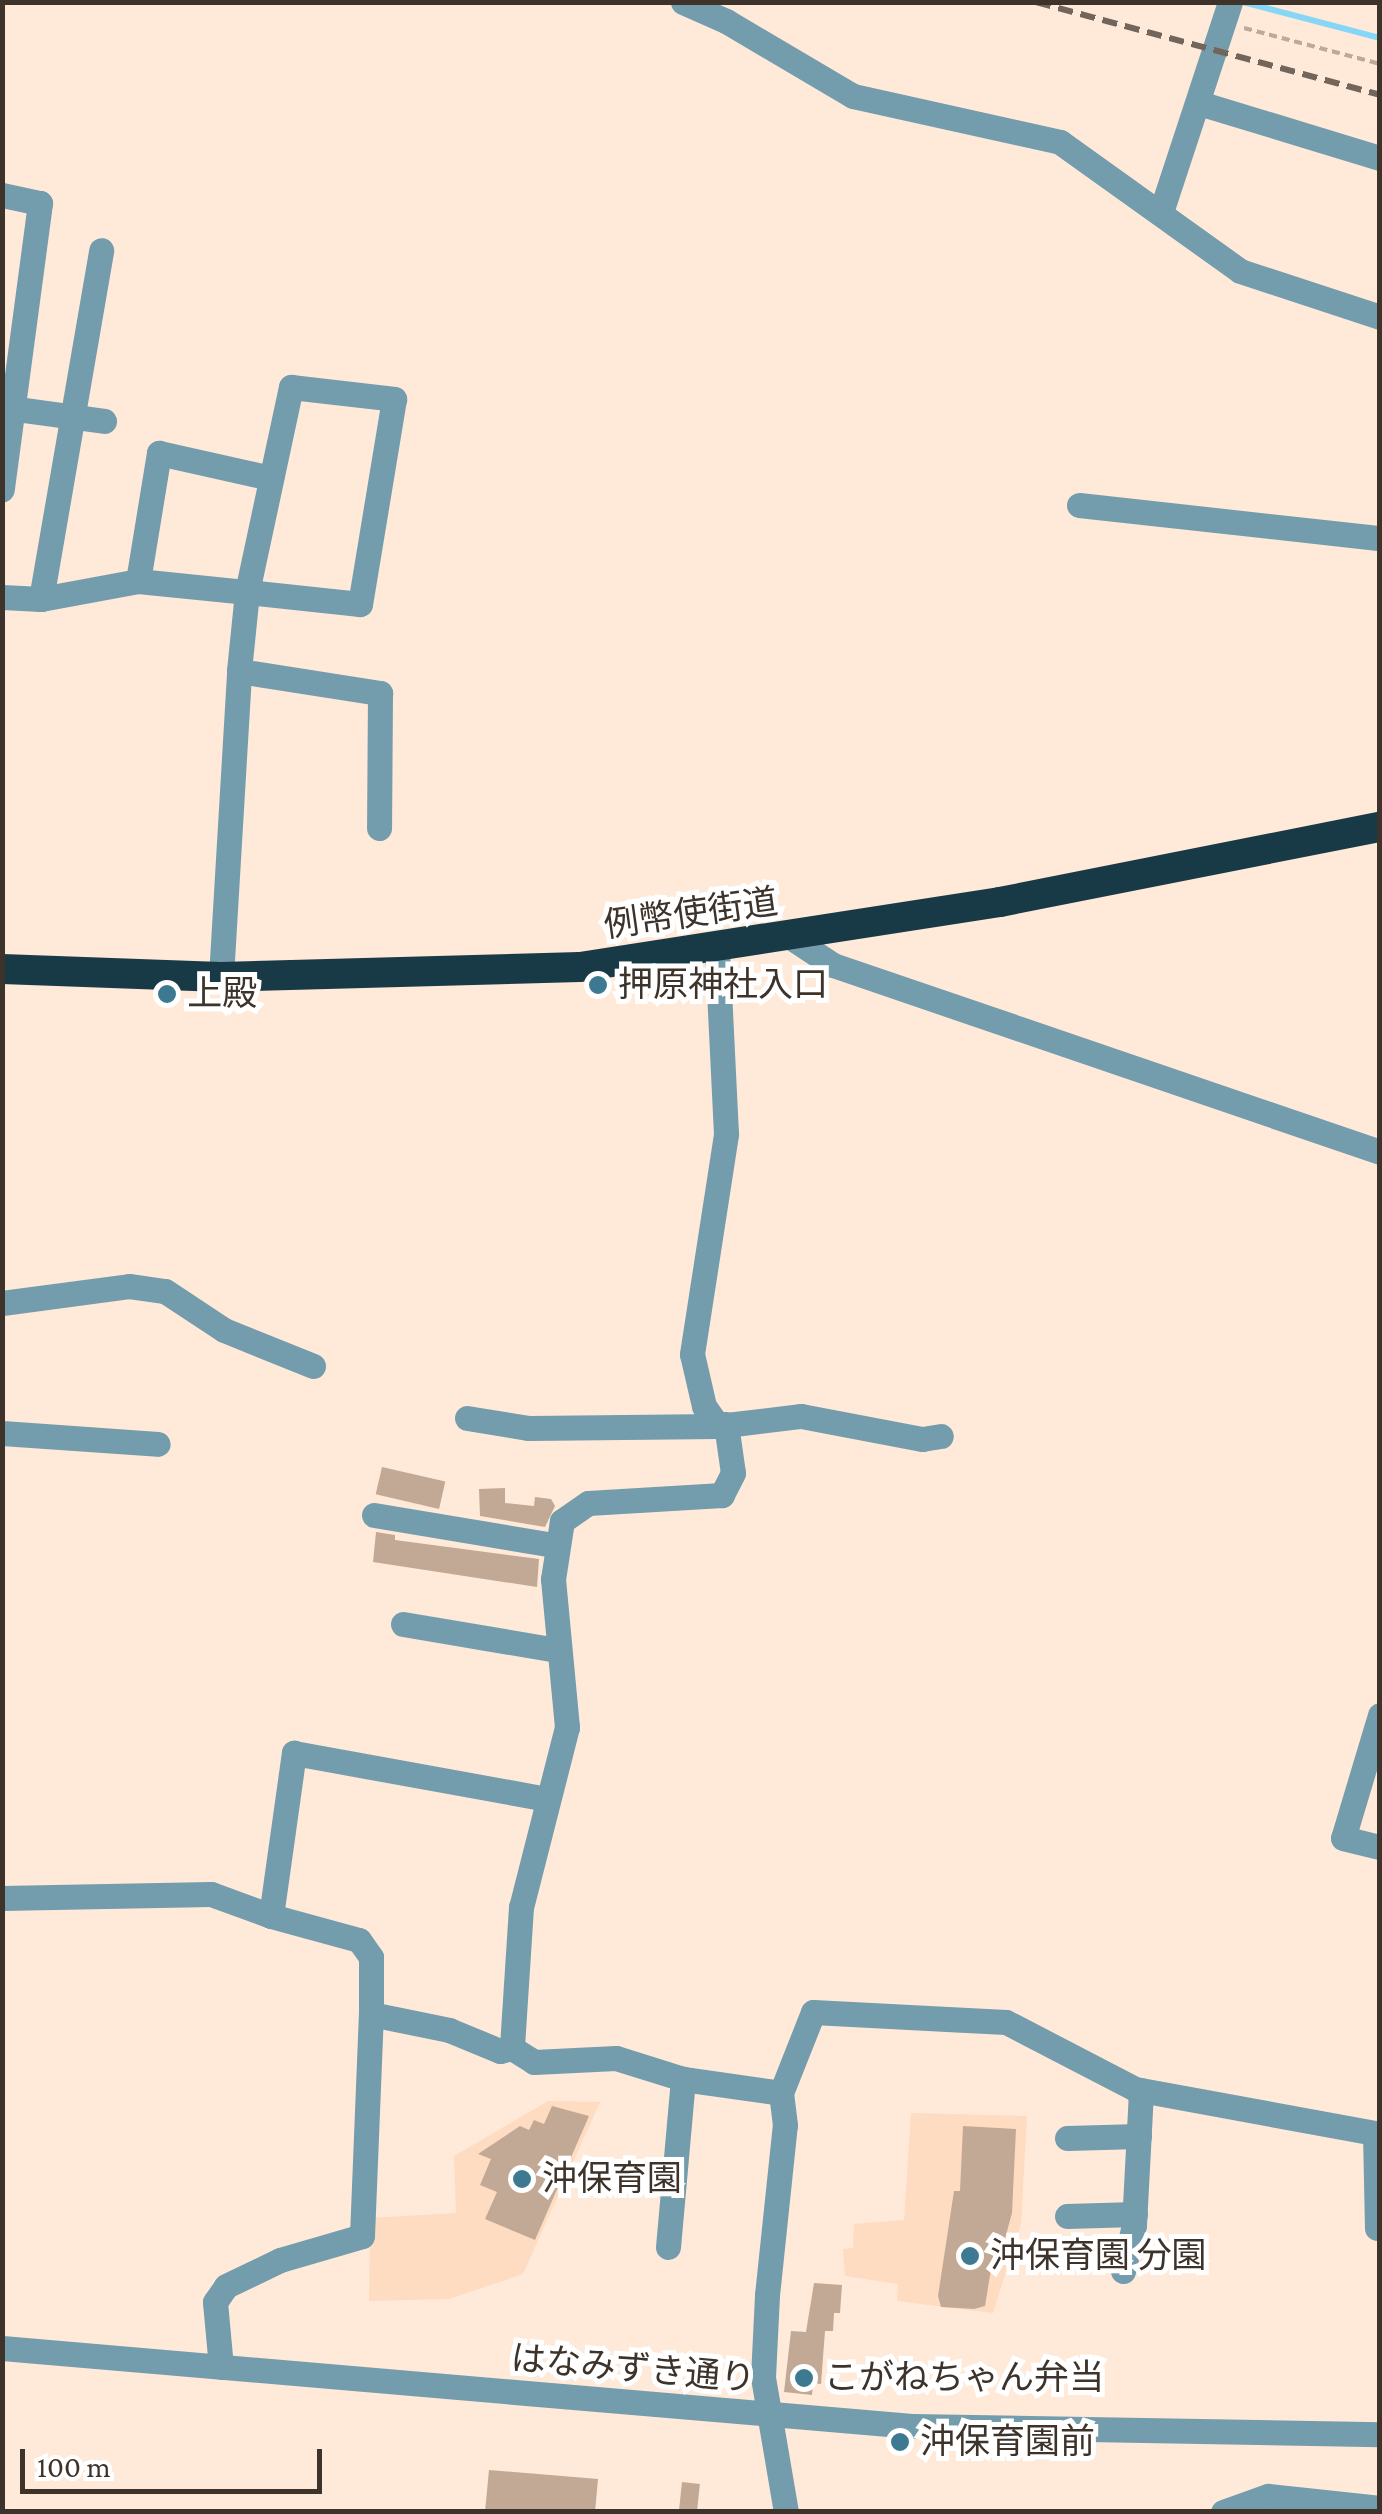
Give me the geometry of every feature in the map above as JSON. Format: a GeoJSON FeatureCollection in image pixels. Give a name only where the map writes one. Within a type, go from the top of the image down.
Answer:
{"type":"FeatureCollection","features":[{"type":"Feature","properties":{"kind":"highway","name":"例幣使街道"},"geometry":{"type":"LineString","coordinates":[[2,969],[221,977],[508,972],[792,938],[1380,828]]}},
{"type":"Feature","properties":{"kind":"street"},"geometry":{"type":"LineString","coordinates":[[683,2],[853,96],[1060,142],[1240,271],[1380,317]]}},
{"type":"Feature","properties":{"kind":"street"},"geometry":{"type":"LineString","coordinates":[[1161,212],[1227,14]]}},
{"type":"Feature","properties":{"kind":"street"},"geometry":{"type":"LineString","coordinates":[[1199,103],[1380,158]]}},
{"type":"Feature","properties":{"kind":"street"},"geometry":{"type":"LineString","coordinates":[[2,195],[40,203],[8,407],[2,489]]}},
{"type":"Feature","properties":{"kind":"street"},"geometry":{"type":"LineString","coordinates":[[41,599],[102,250]]}},
{"type":"Feature","properties":{"kind":"street"},"geometry":{"type":"LineString","coordinates":[[2,597],[41,599],[138,581],[247,592],[360,604],[394,398],[292,387],[247,592],[221,977]]}},
{"type":"Feature","properties":{"kind":"street"},"geometry":{"type":"LineString","coordinates":[[8,407],[104,421]]}},
{"type":"Feature","properties":{"kind":"street"},"geometry":{"type":"LineString","coordinates":[[138,581],[159,452],[271,478]]}},
{"type":"Feature","properties":{"kind":"street"},"geometry":{"type":"LineString","coordinates":[[1079,505],[1380,538]]}},
{"type":"Feature","properties":{"kind":"street"},"geometry":{"type":"LineString","coordinates":[[239,670],[380,693],[380,828]]}},
{"type":"Feature","properties":{"kind":"street"},"geometry":{"type":"LineString","coordinates":[[792,938],[832,965],[1380,1152]]}},
{"type":"Feature","properties":{"kind":"street"},"geometry":{"type":"LineString","coordinates":[[512,2048],[521,1907],[567,1726],[557,1650],[554,1544],[565,1513],[579,1504],[722,1495],[733,1474],[722,1424],[704,1406],[692,1354],[726,1134],[716,949]]}},
{"type":"Feature","properties":{"kind":"street"},"geometry":{"type":"LineString","coordinates":[[2,1303],[129,1286],[165,1292],[224,1330],[312,1366]]}},
{"type":"Feature","properties":{"kind":"street"},"geometry":{"type":"LineString","coordinates":[[467,1418],[529,1428],[722,1424],[800,1416],[922,1439],[941,1436]]}},
{"type":"Feature","properties":{"kind":"street"},"geometry":{"type":"LineString","coordinates":[[2,1433],[158,1444]]}},
{"type":"Feature","properties":{"kind":"street"},"geometry":{"type":"LineString","coordinates":[[374,1515],[554,1544]]}},
{"type":"Feature","properties":{"kind":"street"},"geometry":{"type":"LineString","coordinates":[[404,1624],[557,1650]]}},
{"type":"Feature","properties":{"kind":"street"},"geometry":{"type":"LineString","coordinates":[[1380,1715],[1343,1838],[1380,1848]]}},
{"type":"Feature","properties":{"kind":"street"},"geometry":{"type":"LineString","coordinates":[[270,1916],[294,1753],[547,1799]]}},
{"type":"Feature","properties":{"kind":"street"},"geometry":{"type":"LineString","coordinates":[[2,1898],[211,1894],[270,1916],[359,1940],[371,1958],[362,2236],[280,2260],[226,2286],[215,2302],[221,2367]]}},
{"type":"Feature","properties":{"kind":"street"},"geometry":{"type":"LineString","coordinates":[[786,2512],[763,2377],[785,2126],[781,2093],[813,2012],[1006,2022],[1141,2090],[1377,2134],[1377,2228]]}},
{"type":"Feature","properties":{"kind":"street"},"geometry":{"type":"LineString","coordinates":[[371,2014],[449,2030],[500,2051],[512,2048],[534,2062],[616,2058],[683,2078],[781,2093]]}},
{"type":"Feature","properties":{"kind":"street"},"geometry":{"type":"LineString","coordinates":[[668,2247],[683,2078]]}},
{"type":"Feature","properties":{"kind":"street"},"geometry":{"type":"LineString","coordinates":[[1123,2271],[1135,2214],[1141,2090]]}},
{"type":"Feature","properties":{"kind":"street"},"geometry":{"type":"LineString","coordinates":[[1067,2138],[1138,2136]]}},
{"type":"Feature","properties":{"kind":"street"},"geometry":{"type":"LineString","coordinates":[[1066,2216],[1135,2214]]}},
{"type":"Feature","properties":{"kind":"street","name":"はなみずき通り"},"geometry":{"type":"LineString","coordinates":[[2,2348],[912,2426],[1380,2434]]}},
{"type":"Feature","properties":{"kind":"street"},"geometry":{"type":"LineString","coordinates":[[1222,2512],[1268,2496],[1380,2508]]}},
{"type":"Feature","properties":{"kind":"path"},"geometry":{"type":"LineString","coordinates":[[1227,14],[1380,64]]}},
{"type":"Feature","properties":{"kind":"shaded area"},"geometry":{"type":"Polygon","coordinates":[[[548,2101],[600,2102],[523,2274],[449,2299],[369,2301],[370,2218],[456,2213],[454,2156],[548,2101]]]}},
{"type":"Feature","properties":{"kind":"shaded area"},"geometry":{"type":"Polygon","coordinates":[[[911,2113],[1027,2116],[1021,2224],[993,2313],[897,2301],[898,2284],[845,2276],[843,2249],[853,2248],[854,2224],[904,2220],[911,2113]]]}},
{"type":"Feature","properties":{"kind":"building"},"geometry":{"type":"Polygon","coordinates":[[[382,1467],[445,1482],[439,1509],[376,1494],[382,1467]]]}},
{"type":"Feature","properties":{"kind":"building"},"geometry":{"type":"Polygon","coordinates":[[[505,1488],[505,1503],[534,1506],[535,1497],[551,1499],[555,1506],[545,1527],[480,1516],[479,1489],[505,1488]]]}},
{"type":"Feature","properties":{"kind":"building"},"geometry":{"type":"Polygon","coordinates":[[[376,1532],[395,1535],[395,1540],[539,1559],[537,1587],[373,1562],[376,1532]]]}},
{"type":"Feature","properties":{"kind":"building","name":"沖保育園"},"geometry":{"type":"Polygon","coordinates":[[[552,2106],[589,2116],[535,2240],[485,2219],[497,2192],[480,2185],[491,2159],[478,2154],[520,2126],[529,2130],[534,2120],[544,2124],[552,2106]]]}},
{"type":"Feature","properties":{"kind":"building"},"geometry":{"type":"Polygon","coordinates":[[[963,2126],[1016,2129],[1012,2213],[1003,2246],[995,2245],[985,2306],[974,2309],[941,2307],[938,2296],[954,2191],[960,2191],[963,2126]]]}},
{"type":"Feature","properties":{"kind":"building"},"geometry":{"type":"Polygon","coordinates":[[[814,2283],[842,2285],[840,2313],[834,2313],[833,2331],[825,2331],[821,2384],[813,2383],[812,2395],[784,2392],[791,2331],[806,2332],[814,2283]]]}},
{"type":"Feature","properties":{"kind":"building"},"geometry":{"type":"Polygon","coordinates":[[[489,2470],[598,2479],[595,2512],[485,2512],[489,2470]]]}},
{"type":"Feature","properties":{"kind":"building"},"geometry":{"type":"Polygon","coordinates":[[[682,2482],[700,2484],[697,2512],[679,2512],[682,2482]]]}},
{"type":"Feature","properties":{"kind":"waterway"},"geometry":{"type":"LineString","coordinates":[[1243,2],[1380,38]]}},
{"type":"Feature","properties":{"kind":"railway"},"geometry":{"type":"LineString","coordinates":[[1036,2],[1380,95]]}},
{"type":"Feature","properties":{"kind":"place","name":"押原神社入口"},"geometry":{"type":"Point","coordinates":[598,985]}},
{"type":"Feature","properties":{"kind":"place","name":"上殿"},"geometry":{"type":"Point","coordinates":[167,994]}},
{"type":"Feature","properties":{"kind":"place","name":"沖保育園"},"geometry":{"type":"Point","coordinates":[522,2179]}},
{"type":"Feature","properties":{"kind":"place","name":"沖保育園 分園"},"geometry":{"type":"Point","coordinates":[970,2256]}},
{"type":"Feature","properties":{"kind":"place","name":"こがねちゃん弁当"},"geometry":{"type":"Point","coordinates":[804,2378]}},
{"type":"Feature","properties":{"kind":"place","name":"沖保育園前"},"geometry":{"type":"Point","coordinates":[900,2442]}}]}
